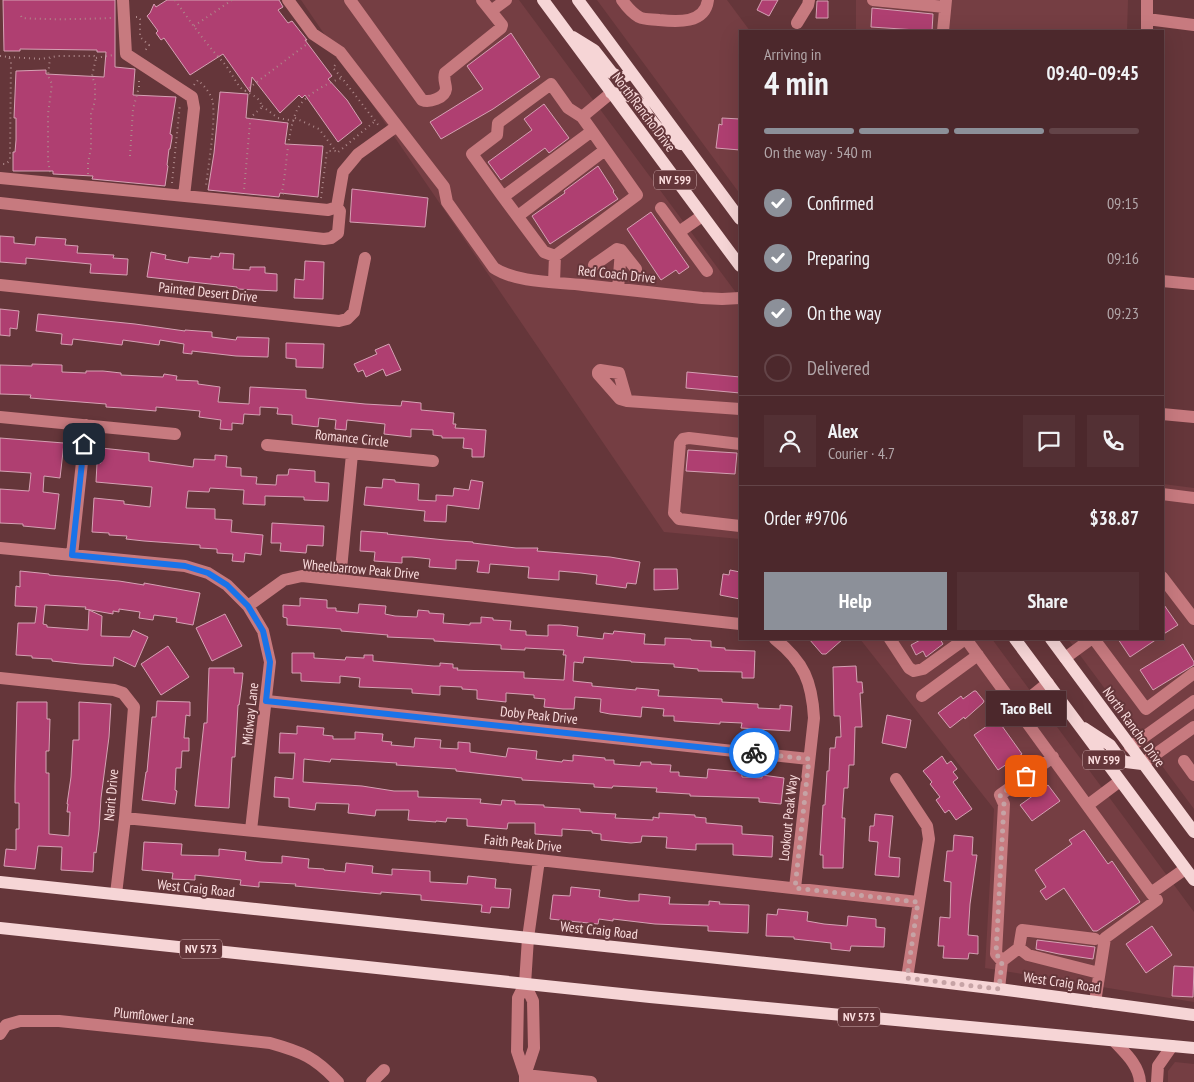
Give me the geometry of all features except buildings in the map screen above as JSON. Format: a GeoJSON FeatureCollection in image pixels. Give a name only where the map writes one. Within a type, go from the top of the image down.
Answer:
{"type":"FeatureCollection","features":[{"type":"Feature","properties":{"kind":"main road","name":"North Rancho Drive"},"geometry":{"type":"LineString","coordinates":[[543,0],[739,265]]}},
{"type":"Feature","properties":{"kind":"main road","name":"North Rancho Drive"},"geometry":{"type":"LineString","coordinates":[[578,0],[739,218]]}},
{"type":"Feature","properties":{"kind":"main road"},"geometry":{"type":"LineString","coordinates":[[568,35],[594,50],[612,73],[622,78],[632,73]]}},
{"type":"Feature","properties":{"kind":"main road"},"geometry":{"type":"LineString","coordinates":[[611,93],[624,93],[638,100],[660,131],[689,150]]}},
{"type":"Feature","properties":{"kind":"main road","name":"NV 599"},"geometry":{"type":"LineString","coordinates":[[1016,640],[1194,880]]}},
{"type":"Feature","properties":{"kind":"main road","name":"North Rancho Drive"},"geometry":{"type":"LineString","coordinates":[[1052,640],[1194,832]]}},
{"type":"Feature","properties":{"kind":"main road"},"geometry":{"type":"LineString","coordinates":[[1078,724],[1110,745],[1120,759],[1126,762],[1142,764]]}},
{"type":"Feature","properties":{"kind":"main road","name":"West Craig Road"},"geometry":{"type":"LineString","coordinates":[[0,882],[907,978],[1194,1015]]}},
{"type":"Feature","properties":{"kind":"main road","name":"NV 573"},"geometry":{"type":"LineString","coordinates":[[0,928],[525,984],[1194,1048]]}},
{"type":"Feature","properties":{"kind":"street"},"geometry":{"type":"LineString","coordinates":[[123,0],[126,54],[192,97],[194,108],[184,196]]}},
{"type":"Feature","properties":{"kind":"street"},"geometry":{"type":"LineString","coordinates":[[0,203],[324,239],[331,238],[338,232],[340,211],[337,207],[343,172],[358,154],[397,126],[340,52],[313,34],[288,0]]}},
{"type":"Feature","properties":{"kind":"street"},"geometry":{"type":"LineString","coordinates":[[350,0],[422,100],[426,102],[430,102],[444,93],[446,89],[443,79],[445,73],[501,28],[502,25],[482,0]]}},
{"type":"Feature","properties":{"kind":"street"},"geometry":{"type":"LineString","coordinates":[[491,11],[506,0]]}},
{"type":"Feature","properties":{"kind":"street"},"geometry":{"type":"LineString","coordinates":[[622,0],[630,10],[641,18],[679,22],[696,17],[707,7],[708,0]]}},
{"type":"Feature","properties":{"kind":"street"},"geometry":{"type":"LineString","coordinates":[[797,23],[809,0]]}},
{"type":"Feature","properties":{"kind":"street"},"geometry":{"type":"LineString","coordinates":[[873,0],[946,4],[943,30]]}},
{"type":"Feature","properties":{"kind":"street"},"geometry":{"type":"LineString","coordinates":[[1147,0],[1147,25],[1194,25]]}},
{"type":"Feature","properties":{"kind":"street"},"geometry":{"type":"LineString","coordinates":[[551,84],[568,108],[582,117],[637,196],[555,256],[544,252],[472,154],[497,135],[498,123],[551,84]]}},
{"type":"Feature","properties":{"kind":"street"},"geometry":{"type":"LineString","coordinates":[[582,117],[611,93]]}},
{"type":"Feature","properties":{"kind":"street","name":"Red Coach Drive"},"geometry":{"type":"LineString","coordinates":[[397,126],[444,187],[447,202],[494,268],[505,274],[554,282],[715,299],[739,298]]}},
{"type":"Feature","properties":{"kind":"street"},"geometry":{"type":"LineString","coordinates":[[503,197],[592,131]]}},
{"type":"Feature","properties":{"kind":"street"},"geometry":{"type":"LineString","coordinates":[[518,216],[605,150]]}},
{"type":"Feature","properties":{"kind":"street"},"geometry":{"type":"LineString","coordinates":[[0,178],[328,210],[337,207]]}},
{"type":"Feature","properties":{"kind":"street"},"geometry":{"type":"LineString","coordinates":[[661,208],[707,271]]}},
{"type":"Feature","properties":{"kind":"street"},"geometry":{"type":"LineString","coordinates":[[679,232],[702,216]]}},
{"type":"Feature","properties":{"kind":"street"},"geometry":{"type":"LineString","coordinates":[[594,266],[617,250],[621,250]]}},
{"type":"Feature","properties":{"kind":"street"},"geometry":{"type":"LineString","coordinates":[[621,250],[636,269]]}},
{"type":"Feature","properties":{"kind":"street"},"geometry":{"type":"LineString","coordinates":[[618,289],[621,250]]}},
{"type":"Feature","properties":{"kind":"street"},"geometry":{"type":"LineString","coordinates":[[554,282],[555,256]]}},
{"type":"Feature","properties":{"kind":"street","name":"Painted Desert Drive"},"geometry":{"type":"LineString","coordinates":[[0,285],[339,321],[347,319],[354,312],[366,258]]}},
{"type":"Feature","properties":{"kind":"street"},"geometry":{"type":"LineString","coordinates":[[1164,281],[1194,284]]}},
{"type":"Feature","properties":{"kind":"street"},"geometry":{"type":"LineString","coordinates":[[627,400],[739,409]]}},
{"type":"Feature","properties":{"kind":"street"},"geometry":{"type":"LineString","coordinates":[[1164,414],[1194,417]]}},
{"type":"Feature","properties":{"kind":"street"},"geometry":{"type":"LineString","coordinates":[[0,417],[175,434]]}},
{"type":"Feature","properties":{"kind":"street"},"geometry":{"type":"LineString","coordinates":[[72,555],[86,425]]}},
{"type":"Feature","properties":{"kind":"street"},"geometry":{"type":"LineString","coordinates":[[739,444],[689,438],[683,439],[680,442],[674,513],[679,519],[739,526]]}},
{"type":"Feature","properties":{"kind":"street","name":"Romance Circle"},"geometry":{"type":"LineString","coordinates":[[267,445],[433,461]]}},
{"type":"Feature","properties":{"kind":"street"},"geometry":{"type":"LineString","coordinates":[[340,580],[352,454]]}},
{"type":"Feature","properties":{"kind":"street"},"geometry":{"type":"LineString","coordinates":[[1164,494],[1194,498]]}},
{"type":"Feature","properties":{"kind":"street"},"geometry":{"type":"LineString","coordinates":[[0,548],[185,566],[208,573],[227,585],[248,606]]}},
{"type":"Feature","properties":{"kind":"street","name":"Wheelbarrow Peak Drive"},"geometry":{"type":"LineString","coordinates":[[248,606],[284,580],[302,576],[739,624]]}},
{"type":"Feature","properties":{"kind":"street"},"geometry":{"type":"LineString","coordinates":[[1164,580],[1194,619]]}},
{"type":"Feature","properties":{"kind":"street","name":"Midway Lane"},"geometry":{"type":"LineString","coordinates":[[248,606],[263,631],[270,662],[251,830]]}},
{"type":"Feature","properties":{"kind":"street","name":"Lookout Peak Way"},"geometry":{"type":"LineString","coordinates":[[776,640],[788,649],[800,664],[808,680],[814,718],[795,888]]}},
{"type":"Feature","properties":{"kind":"street"},"geometry":{"type":"LineString","coordinates":[[894,641],[909,668],[914,671],[923,669],[965,640]]}},
{"type":"Feature","properties":{"kind":"street"},"geometry":{"type":"LineString","coordinates":[[967,640],[1157,900],[1105,938],[1095,1002]]}},
{"type":"Feature","properties":{"kind":"street"},"geometry":{"type":"LineString","coordinates":[[1065,658],[1092,640]]}},
{"type":"Feature","properties":{"kind":"street"},"geometry":{"type":"LineString","coordinates":[[1094,640],[1146,709],[1194,673]]}},
{"type":"Feature","properties":{"kind":"street"},"geometry":{"type":"LineString","coordinates":[[922,696],[978,655]]}},
{"type":"Feature","properties":{"kind":"street","name":"Narit Drive"},"geometry":{"type":"LineString","coordinates":[[0,678],[114,690],[123,693],[134,707],[125,818],[116,894]]}},
{"type":"Feature","properties":{"kind":"street"},"geometry":{"type":"LineString","coordinates":[[1017,708],[1048,683]]}},
{"type":"Feature","properties":{"kind":"street","name":"Doby Peak Drive"},"geometry":{"type":"LineString","coordinates":[[266,701],[809,759]]}},
{"type":"Feature","properties":{"kind":"street"},"geometry":{"type":"LineString","coordinates":[[1130,747],[1194,701]]}},
{"type":"Feature","properties":{"kind":"street"},"geometry":{"type":"LineString","coordinates":[[1142,764],[1194,727]]}},
{"type":"Feature","properties":{"kind":"street"},"geometry":{"type":"LineString","coordinates":[[1002,961],[996,954],[1004,804],[1000,795],[1053,757]]}},
{"type":"Feature","properties":{"kind":"street"},"geometry":{"type":"LineString","coordinates":[[1184,761],[1194,775]]}},
{"type":"Feature","properties":{"kind":"street"},"geometry":{"type":"LineString","coordinates":[[896,780],[927,826],[929,839],[907,978]]}},
{"type":"Feature","properties":{"kind":"street"},"geometry":{"type":"LineString","coordinates":[[1088,805],[1120,781]]}},
{"type":"Feature","properties":{"kind":"street","name":"Faith Peak Drive"},"geometry":{"type":"LineString","coordinates":[[125,818],[539,860],[918,902]]}},
{"type":"Feature","properties":{"kind":"street"},"geometry":{"type":"LineString","coordinates":[[539,860],[528,938],[525,984],[518,998],[517,1051],[525,1079],[591,1082]]}},
{"type":"Feature","properties":{"kind":"street"},"geometry":{"type":"LineString","coordinates":[[1151,893],[1186,869]]}},
{"type":"Feature","properties":{"kind":"street"},"geometry":{"type":"LineString","coordinates":[[999,989],[1002,961],[1019,948],[1022,930],[1096,939]]}},
{"type":"Feature","properties":{"kind":"street"},"geometry":{"type":"LineString","coordinates":[[1019,948],[1028,955],[1099,972]]}},
{"type":"Feature","properties":{"kind":"street","name":"Plumflower Lane"},"geometry":{"type":"LineString","coordinates":[[3,1030],[20,1021],[59,1021],[270,1043],[299,1051],[324,1067],[338,1082]]}},
{"type":"Feature","properties":{"kind":"street"},"geometry":{"type":"LineString","coordinates":[[1114,1041],[1135,1064],[1140,1074],[1140,1082]]}},
{"type":"Feature","properties":{"kind":"street"},"geometry":{"type":"LineString","coordinates":[[1157,1082],[1158,1066],[1172,1046]]}},
{"type":"Feature","properties":{"kind":"street"},"geometry":{"type":"LineString","coordinates":[[372,1082],[384,1070]]}},
{"type":"Feature","properties":{"kind":"path"},"geometry":{"type":"LineString","coordinates":[[175,0],[207,45],[224,63],[240,86],[259,99],[262,106],[278,118],[295,120],[319,129],[335,151]]}},
{"type":"Feature","properties":{"kind":"path"},"geometry":{"type":"LineString","coordinates":[[194,26],[232,0]]}},
{"type":"Feature","properties":{"kind":"path"},"geometry":{"type":"LineString","coordinates":[[21,16],[22,18],[34,19],[63,18],[76,20],[139,17],[140,37],[149,45],[142,55],[138,71],[139,87],[133,109],[130,156]]}},
{"type":"Feature","properties":{"kind":"path"},"geometry":{"type":"LineString","coordinates":[[246,91],[310,42],[312,43]]}},
{"type":"Feature","properties":{"kind":"path"},"geometry":{"type":"LineString","coordinates":[[0,56],[50,58],[58,56],[94,56],[96,58],[126,54]]}},
{"type":"Feature","properties":{"kind":"path"},"geometry":{"type":"LineString","coordinates":[[0,164],[6,164],[10,160],[11,61],[9,57]]}},
{"type":"Feature","properties":{"kind":"path"},"geometry":{"type":"LineString","coordinates":[[50,58],[48,76],[52,84],[48,114],[50,183]]}},
{"type":"Feature","properties":{"kind":"path"},"geometry":{"type":"LineString","coordinates":[[90,187],[88,163],[91,148],[91,114],[95,101],[95,84],[92,76],[96,58]]}},
{"type":"Feature","properties":{"kind":"path"},"geometry":{"type":"LineString","coordinates":[[337,60],[333,68],[385,134]]}},
{"type":"Feature","properties":{"kind":"path"},"geometry":{"type":"LineString","coordinates":[[285,196],[282,192],[287,153],[298,108],[328,83],[342,78]]}},
{"type":"Feature","properties":{"kind":"path"},"geometry":{"type":"LineString","coordinates":[[170,195],[181,98],[187,84],[192,87],[198,80],[205,86],[212,102],[212,123],[205,198]]}},
{"type":"Feature","properties":{"kind":"path"},"geometry":{"type":"LineString","coordinates":[[242,202],[251,117],[262,106]]}},
{"type":"Feature","properties":{"kind":"shaded area"},"geometry":{"type":"Polygon","coordinates":[[[301,0],[519,0],[739,297],[739,539],[664,532],[301,0]]]}},
{"type":"Feature","properties":{"kind":"shaded area"},"geometry":{"type":"Polygon","coordinates":[[[597,0],[727,0],[749,30],[739,30],[739,193],[597,0]]]}},
{"type":"Feature","properties":{"kind":"shaded area"},"geometry":{"type":"Polygon","coordinates":[[[856,0],[1128,0],[1127,30],[856,30],[856,0]]]}},
{"type":"Feature","properties":{"kind":"shaded area"},"geometry":{"type":"Polygon","coordinates":[[[1164,484],[1194,488],[1194,809],[1069,640],[1164,640],[1164,484]]]}},
{"type":"Feature","properties":{"kind":"shaded area"},"geometry":{"type":"Polygon","coordinates":[[[861,640],[993,640],[1194,912],[1194,1002],[985,968],[994,809],[861,640]]]}},
{"type":"Feature","properties":{"kind":"shaded area"},"geometry":{"type":"Polygon","coordinates":[[[1175,1062],[1194,1064],[1194,1082],[1168,1082],[1168,1071],[1175,1062]]]}},
{"type":"Feature","properties":{"kind":"way so far"},"geometry":{"type":"LineString","coordinates":[[754,753],[809,759],[795,888],[918,902],[907,978],[999,989],[1002,961],[996,954],[1004,804],[1000,795],[1026,776]]}},
{"type":"Feature","properties":{"kind":"place","name":"Taco Bell"},"geometry":{"type":"Point","coordinates":[1026,776]}},
{"type":"Feature","properties":{"kind":"route"},"geometry":{"type":"LineString","coordinates":[[84,444],[72,555],[185,566],[208,573],[227,585],[248,606],[263,631],[270,662],[266,701],[754,753]]}}]}
